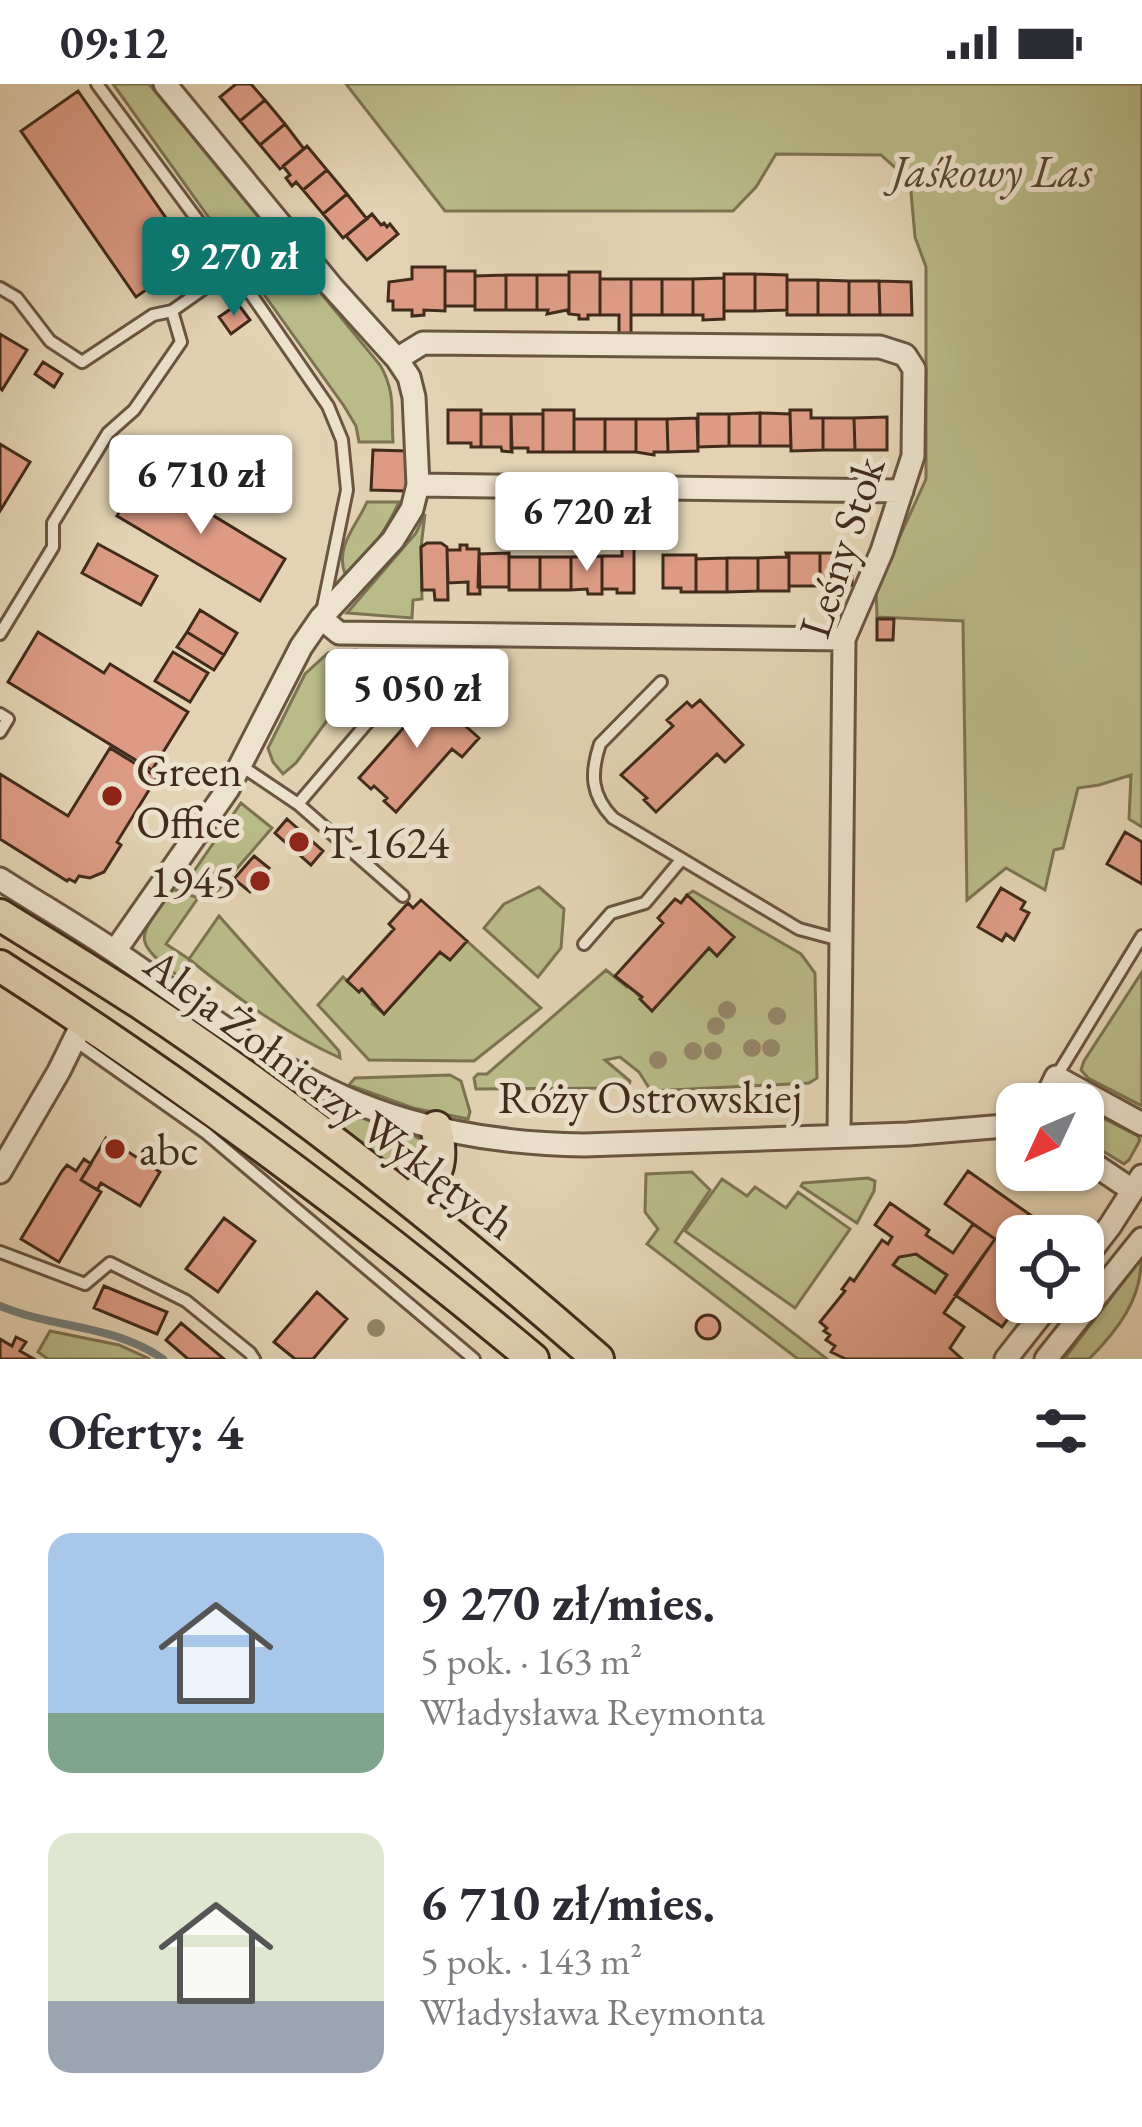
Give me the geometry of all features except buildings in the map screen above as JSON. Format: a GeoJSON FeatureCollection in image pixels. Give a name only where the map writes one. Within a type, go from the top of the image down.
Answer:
{"type":"FeatureCollection","features":[{"type":"Feature","properties":{"kind":"main road","name":"Aleja Żołnierzy Wyklętych"},"geometry":{"type":"LineString","coordinates":[[0,915],[141,1004],[408,1198],[598,1359]]}},
{"type":"Feature","properties":{"kind":"main road","name":"Aleja Żołnierzy Wyklętych"},"geometry":{"type":"LineString","coordinates":[[0,966],[79,1030],[196,1097],[309,1179],[533,1359]]}},
{"type":"Feature","properties":{"kind":"main road"},"geometry":{"type":"LineString","coordinates":[[408,1198],[422,1190],[438,1166],[441,1150],[436,1127]]}},
{"type":"Feature","properties":{"kind":"street"},"geometry":{"type":"LineString","coordinates":[[115,951],[220,801],[301,647],[321,618],[393,540],[412,509],[418,485],[410,376],[165,84]]}},
{"type":"Feature","properties":{"kind":"street","name":"Leśny Stok"},"geometry":{"type":"LineString","coordinates":[[397,358],[422,343],[880,347],[905,355],[914,369],[913,456],[883,551],[844,639],[838,1136]]}},
{"type":"Feature","properties":{"kind":"street"},"geometry":{"type":"LineString","coordinates":[[418,485],[902,491]]}},
{"type":"Feature","properties":{"kind":"street"},"geometry":{"type":"LineString","coordinates":[[321,618],[339,633],[844,639]]}},
{"type":"Feature","properties":{"kind":"street","name":"Róży Ostrowskiej"},"geometry":{"type":"LineString","coordinates":[[0,879],[115,951],[255,1050],[292,1072],[401,1119],[509,1141],[566,1145],[996,1126]]}},
{"type":"Feature","properties":{"kind":"street"},"geometry":{"type":"LineString","coordinates":[[0,1172],[79,1030]]}},
{"type":"Feature","properties":{"kind":"street"},"geometry":{"type":"LineString","coordinates":[[1053,1083],[1056,1077],[1142,1124]]}},
{"type":"Feature","properties":{"kind":"street"},"geometry":{"type":"LineString","coordinates":[[1104,1167],[1137,1183],[1104,1234]]}},
{"type":"Feature","properties":{"kind":"street"},"geometry":{"type":"LineString","coordinates":[[1046,1359],[1142,1239]]}},
{"type":"Feature","properties":{"kind":"street"},"geometry":{"type":"LineString","coordinates":[[1006,1359],[1034,1323]]}},
{"type":"Feature","properties":{"kind":"lane"},"geometry":{"type":"LineString","coordinates":[[97,84],[233,268],[328,406],[343,440],[347,490],[321,618]]}},
{"type":"Feature","properties":{"kind":"lane"},"geometry":{"type":"LineString","coordinates":[[0,287],[17,298],[50,341],[82,362],[233,268]]}},
{"type":"Feature","properties":{"kind":"lane"},"geometry":{"type":"LineString","coordinates":[[0,634],[53,548],[53,523],[108,433],[134,410],[182,342],[172,310]]}},
{"type":"Feature","properties":{"kind":"lane"},"geometry":{"type":"LineString","coordinates":[[661,682],[596,752],[594,791],[602,806],[613,818],[680,860],[799,929],[840,940]]}},
{"type":"Feature","properties":{"kind":"lane"},"geometry":{"type":"LineString","coordinates":[[298,804],[396,689]]}},
{"type":"Feature","properties":{"kind":"lane"},"geometry":{"type":"LineString","coordinates":[[0,714],[8,719],[0,732]]}},
{"type":"Feature","properties":{"kind":"lane"},"geometry":{"type":"LineString","coordinates":[[240,765],[298,804],[403,896]]}},
{"type":"Feature","properties":{"kind":"lane"},"geometry":{"type":"LineString","coordinates":[[584,944],[611,913],[645,903],[680,860]]}},
{"type":"Feature","properties":{"kind":"lane"},"geometry":{"type":"LineString","coordinates":[[1056,1077],[1142,936]]}},
{"type":"Feature","properties":{"kind":"lane"},"geometry":{"type":"LineString","coordinates":[[79,1030],[474,1359]]}},
{"type":"Feature","properties":{"kind":"lane"},"geometry":{"type":"LineString","coordinates":[[0,1252],[85,1284],[110,1263],[186,1301],[254,1359]]}},
{"type":"Feature","properties":{"kind":"green space"},"geometry":{"type":"Polygon","coordinates":[[[113,84],[149,84],[380,365],[391,393],[393,442],[359,442],[344,406],[113,84]]]}},
{"type":"Feature","properties":{"kind":"green space","name":"Jaśkowy Las"},"geometry":{"type":"Polygon","coordinates":[[[346,84],[1142,84],[1142,827],[1129,819],[1131,775],[1078,788],[1063,848],[1054,850],[1045,890],[1006,868],[967,900],[963,621],[877,617],[876,589],[926,479],[926,267],[915,237],[910,181],[881,155],[776,154],[756,187],[733,211],[445,211],[346,84]]]}},
{"type":"Feature","properties":{"kind":"green space"},"geometry":{"type":"Polygon","coordinates":[[[367,502],[399,502],[376,541],[345,574],[345,546],[367,502]]]}},
{"type":"Feature","properties":{"kind":"green space"},"geometry":{"type":"Polygon","coordinates":[[[425,514],[422,599],[413,600],[412,618],[347,613],[416,533],[425,514]]]}},
{"type":"Feature","properties":{"kind":"green space"},"geometry":{"type":"Polygon","coordinates":[[[356,650],[366,658],[361,674],[283,774],[268,748],[305,674],[328,653],[356,650]]]}},
{"type":"Feature","properties":{"kind":"green space"},"geometry":{"type":"Polygon","coordinates":[[[241,803],[272,828],[214,895],[190,877],[241,803]]]}},
{"type":"Feature","properties":{"kind":"green space"},"geometry":{"type":"Polygon","coordinates":[[[539,887],[564,909],[561,948],[538,977],[484,928],[504,904],[539,887]]]}},
{"type":"Feature","properties":{"kind":"green space"},"geometry":{"type":"Polygon","coordinates":[[[173,889],[198,898],[166,944],[189,959],[219,916],[339,1051],[340,1058],[262,1014],[190,960],[178,976],[151,953],[144,936],[147,927],[173,889]]]}},
{"type":"Feature","properties":{"kind":"green space"},"geometry":{"type":"Polygon","coordinates":[[[693,891],[801,954],[815,973],[817,1078],[809,1083],[651,1091],[639,1072],[620,1057],[605,1060],[630,1081],[628,1088],[476,1089],[478,1074],[487,1074],[606,970],[630,986],[652,1010],[709,948],[717,955],[734,937],[687,895],[693,891]]]}},
{"type":"Feature","properties":{"kind":"green space"},"geometry":{"type":"Polygon","coordinates":[[[467,941],[541,1008],[474,1061],[369,1060],[318,1005],[343,977],[359,992],[362,989],[384,1014],[440,952],[467,941]]]}},
{"type":"Feature","properties":{"kind":"green space"},"geometry":{"type":"Polygon","coordinates":[[[1142,972],[1142,1106],[1088,1078],[1081,1070],[1142,972]]]}},
{"type":"Feature","properties":{"kind":"green space"},"geometry":{"type":"Polygon","coordinates":[[[268,1072],[423,1141],[428,1153],[421,1170],[403,1174],[394,1170],[268,1072]]]}},
{"type":"Feature","properties":{"kind":"green space"},"geometry":{"type":"Polygon","coordinates":[[[450,1075],[461,1081],[468,1119],[413,1108],[349,1085],[355,1078],[450,1075]]]}},
{"type":"Feature","properties":{"kind":"green space"},"geometry":{"type":"Polygon","coordinates":[[[1104,1119],[1140,1140],[1124,1164],[1104,1152],[1104,1119]]]}},
{"type":"Feature","properties":{"kind":"green space"},"geometry":{"type":"Polygon","coordinates":[[[692,1172],[710,1190],[675,1242],[827,1359],[798,1359],[647,1244],[658,1229],[645,1212],[646,1174],[692,1172]]]}},
{"type":"Feature","properties":{"kind":"green space"},"geometry":{"type":"Polygon","coordinates":[[[722,1179],[747,1196],[755,1187],[786,1208],[798,1192],[850,1229],[795,1308],[685,1231],[722,1179]]]}},
{"type":"Feature","properties":{"kind":"green space"},"geometry":{"type":"Polygon","coordinates":[[[875,1181],[874,1191],[857,1223],[801,1186],[803,1183],[875,1181]]]}},
{"type":"Feature","properties":{"kind":"green space"},"geometry":{"type":"Polygon","coordinates":[[[916,1254],[947,1275],[935,1293],[893,1265],[899,1257],[916,1254]]]}},
{"type":"Feature","properties":{"kind":"green space"},"geometry":{"type":"Polygon","coordinates":[[[1141,1259],[1137,1288],[1118,1326],[1089,1359],[1064,1359],[1092,1323],[1104,1323],[1104,1307],[1141,1259]]]}},
{"type":"Feature","properties":{"kind":"green space"},"geometry":{"type":"Polygon","coordinates":[[[50,1331],[119,1345],[150,1359],[48,1359],[38,1352],[50,1331]]]}},
{"type":"Feature","properties":{"kind":"waterway"},"geometry":{"type":"LineString","coordinates":[[0,1306],[124,1339],[163,1359]]}},
{"type":"Feature","properties":{"kind":"place","name":"Green Office"},"geometry":{"type":"Point","coordinates":[112,796]}},
{"type":"Feature","properties":{"kind":"place","name":"T-1624"},"geometry":{"type":"Point","coordinates":[299,842]}},
{"type":"Feature","properties":{"kind":"place","name":"1945"},"geometry":{"type":"Point","coordinates":[260,881]}},
{"type":"Feature","properties":{"kind":"place","name":"abc"},"geometry":{"type":"Point","coordinates":[115,1149]}}]}
